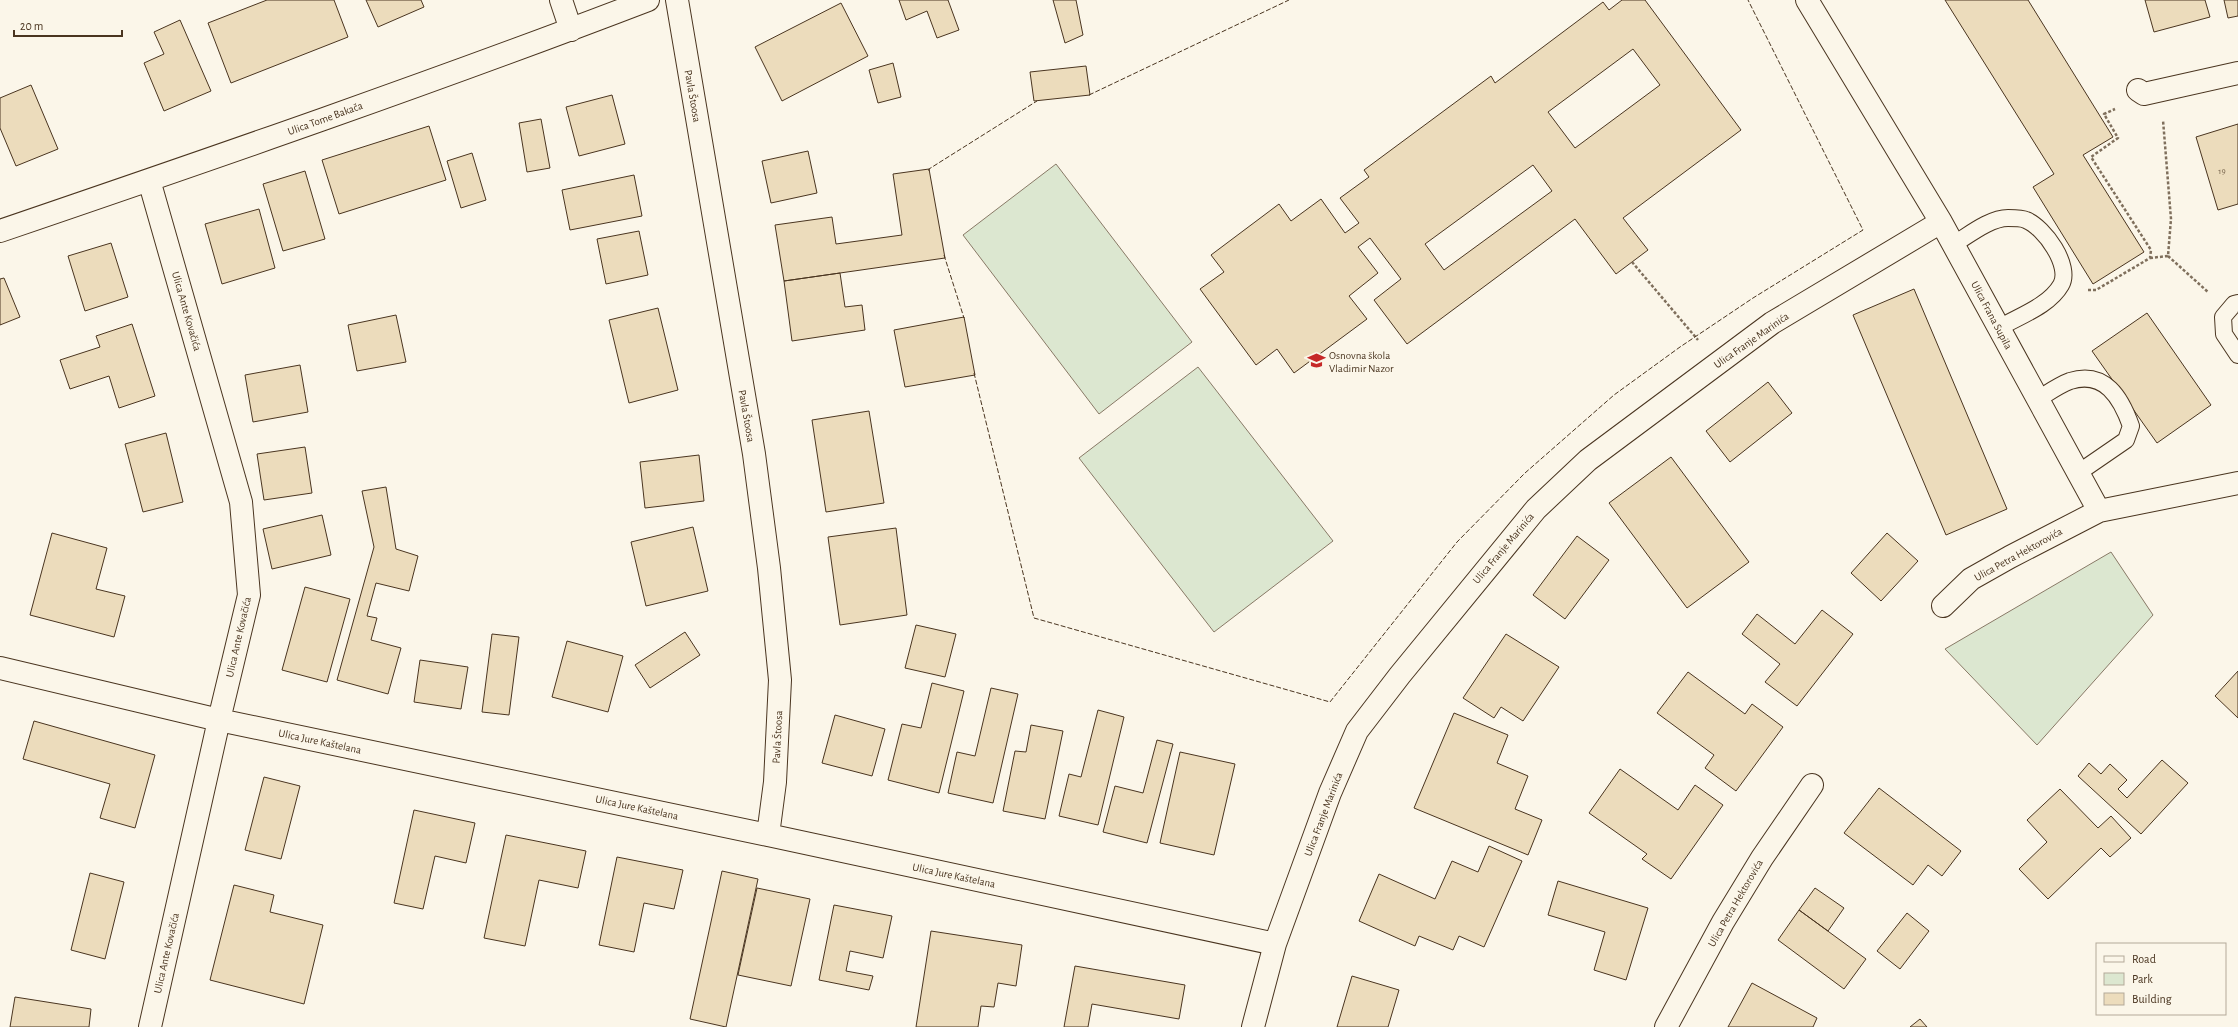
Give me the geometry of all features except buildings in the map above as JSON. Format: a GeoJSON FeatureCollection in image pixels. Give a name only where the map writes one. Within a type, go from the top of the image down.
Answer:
{"type":"FeatureCollection","features":[{"type":"Feature","properties":{"kind":"street"},"geometry":{"type":"LineString","coordinates":[[561,0],[571,30]]}},
{"type":"Feature","properties":{"kind":"street","name":"Ulica Tome Bakača"},"geometry":{"type":"LineString","coordinates":[[0,231],[149,180],[571,30],[648,0]]}},
{"type":"Feature","properties":{"kind":"street","name":"Pavla Štoosa"},"geometry":{"type":"LineString","coordinates":[[677,0],[754,454],[769,568],[780,680],[775,782],[768,834]]}},
{"type":"Feature","properties":{"kind":"street","name":"Ulica Frana Supila"},"geometry":{"type":"LineString","coordinates":[[1807,0],[1954,244],[2098,511]]}},
{"type":"Feature","properties":{"kind":"street"},"geometry":{"type":"LineString","coordinates":[[2147,91],[2238,73]]}},
{"type":"Feature","properties":{"kind":"street","name":"Ulica Ante Kovačića"},"geometry":{"type":"LineString","coordinates":[[149,180],[241,502],[249,595],[219,720],[150,1027]]}},
{"type":"Feature","properties":{"kind":"street","name":"Ulica Franje Marinića"},"geometry":{"type":"LineString","coordinates":[[1253,1027],[1275,944],[1330,793],[1357,731],[1400,675],[1536,509],[1588,460],[1772,323],[1941,222]]}},
{"type":"Feature","properties":{"kind":"street"},"geometry":{"type":"LineString","coordinates":[[2098,511],[2238,483]]}},
{"type":"Feature","properties":{"kind":"street","name":"Ulica Petra Hektorovića"},"geometry":{"type":"LineString","coordinates":[[1943,606],[1971,579],[2098,511]]}},
{"type":"Feature","properties":{"kind":"street","name":"Ulica Jure Kaštelana"},"geometry":{"type":"LineString","coordinates":[[0,668],[219,720],[768,834],[1275,944]]}},
{"type":"Feature","properties":{"kind":"street","name":"Ulica Petra Hektorovića"},"geometry":{"type":"LineString","coordinates":[[1666,1027],[1723,922],[1762,858],[1812,785]]}},
{"type":"Feature","properties":{"kind":"lane"},"geometry":{"type":"LineString","coordinates":[[1954,244],[1989,224],[2006,218],[2026,220],[2040,229],[2057,252],[2062,267],[2062,284],[2046,302],[1999,328]]}},
{"type":"Feature","properties":{"kind":"lane"},"geometry":{"type":"LineString","coordinates":[[2233,307],[2223,317],[2224,334],[2238,355]]}},
{"type":"Feature","properties":{"kind":"lane"},"geometry":{"type":"LineString","coordinates":[[2038,399],[2071,381],[2089,378],[2112,388],[2125,409],[2131,426],[2126,440],[2078,473]]}},
{"type":"Feature","properties":{"kind":"path"},"geometry":{"type":"LineString","coordinates":[[2150,258],[2151,250],[2091,157],[2118,138],[2104,114],[2147,91],[2172,219],[2168,256]]}},
{"type":"Feature","properties":{"kind":"path"},"geometry":{"type":"LineString","coordinates":[[2062,284],[2081,290],[2096,290],[2150,258],[2168,256],[2233,307]]}},
{"type":"Feature","properties":{"kind":"path"},"geometry":{"type":"LineString","coordinates":[[1632,262],[1694,337],[1700,341]]}},
{"type":"Feature","properties":{"kind":"green space"},"geometry":{"type":"Polygon","coordinates":[[[1056,164],[1192,342],[1099,414],[963,235],[1056,164]]]}},
{"type":"Feature","properties":{"kind":"green space"},"geometry":{"type":"Polygon","coordinates":[[[1198,367],[1333,541],[1214,632],[1079,458],[1198,367]]]}},
{"type":"Feature","properties":{"kind":"green space"},"geometry":{"type":"Polygon","coordinates":[[[2111,552],[2153,615],[2037,745],[1945,649],[2111,552]]]}},
{"type":"Feature","properties":{"kind":"fence"},"geometry":{"type":"LineString","coordinates":[[1089,95],[1289,0]]}},
{"type":"Feature","properties":{"kind":"fence"},"geometry":{"type":"LineString","coordinates":[[974,373],[1034,618],[1330,702],[1457,542],[1525,473],[1614,395],[1680,347],[1753,298],[1863,230],[1748,0]]}},
{"type":"Feature","properties":{"kind":"fence"},"geometry":{"type":"LineString","coordinates":[[929,171],[929,169],[1037,101]]}},
{"type":"Feature","properties":{"kind":"fence"},"geometry":{"type":"LineString","coordinates":[[944,255],[964,318]]}},
{"type":"Feature","properties":{"kind":"place","name":"Osnovna škola Vladimir Nazor"},"geometry":{"type":"Point","coordinates":[1316,361]}}]}
